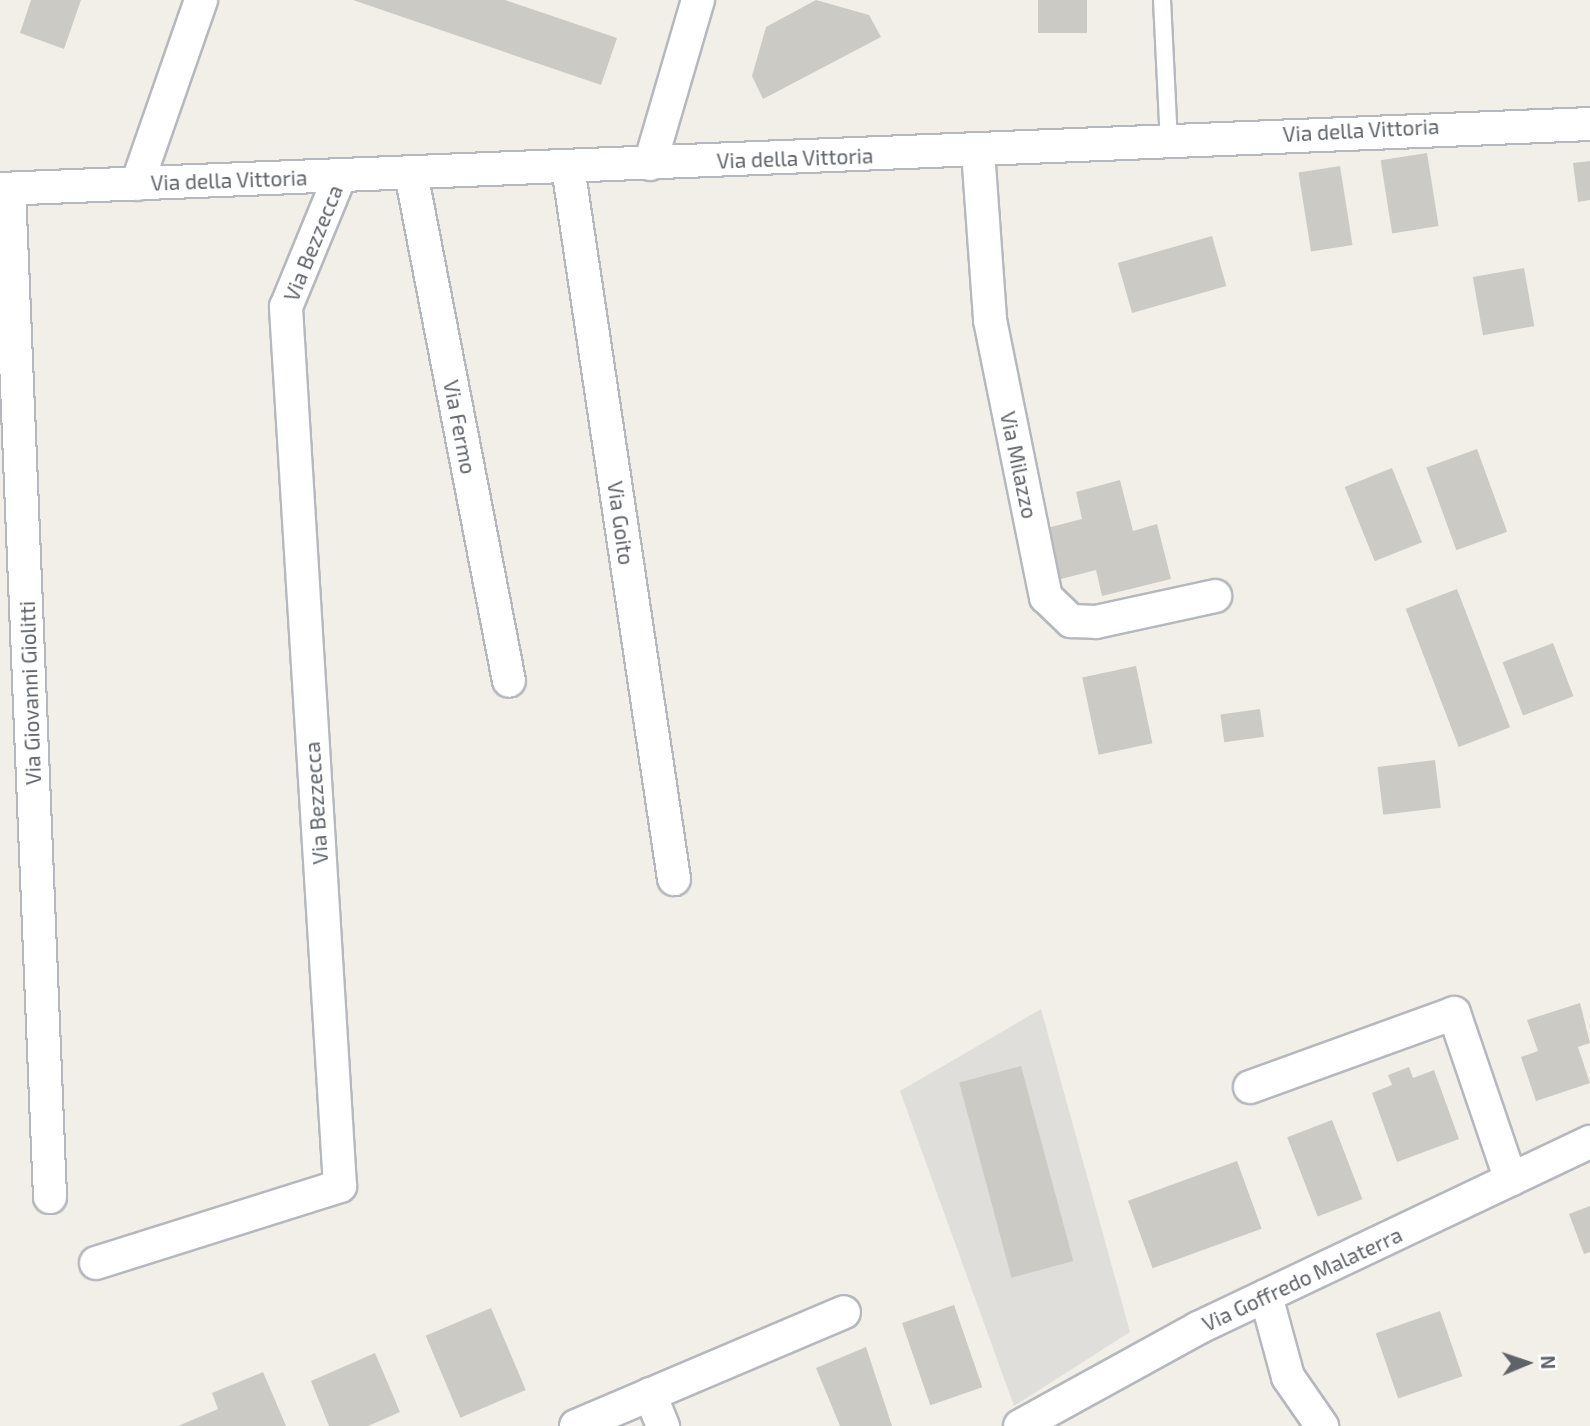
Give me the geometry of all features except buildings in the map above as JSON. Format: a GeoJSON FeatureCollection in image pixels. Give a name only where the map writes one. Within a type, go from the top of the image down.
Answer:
{"type":"FeatureCollection","features":[{"type":"Feature","properties":{"kind":"street"},"geometry":{"type":"LineString","coordinates":[[137,184],[201,0]]}},
{"type":"Feature","properties":{"kind":"street"},"geometry":{"type":"LineString","coordinates":[[650,164],[698,0]]}},
{"type":"Feature","properties":{"kind":"street","name":"Via della Vittoria"},"geometry":{"type":"LineString","coordinates":[[5,189],[1590,124]]}},
{"type":"Feature","properties":{"kind":"street","name":"Via Milazzo"},"geometry":{"type":"LineString","coordinates":[[978,151],[990,320],[1046,597],[1071,621],[1096,622],[1215,596]]}},
{"type":"Feature","properties":{"kind":"street","name":"Via Goito"},"geometry":{"type":"LineString","coordinates":[[568,167],[674,879]]}},
{"type":"Feature","properties":{"kind":"street","name":"Via Fermo"},"geometry":{"type":"LineString","coordinates":[[411,173],[509,681]]}},
{"type":"Feature","properties":{"kind":"street","name":"Via Bezzecca"},"geometry":{"type":"LineString","coordinates":[[96,1263],[340,1186],[286,307],[340,176]]}},
{"type":"Feature","properties":{"kind":"street","name":"Via Giovanni Giolitti"},"geometry":{"type":"LineString","coordinates":[[5,189],[50,1197]]}},
{"type":"Feature","properties":{"kind":"street"},"geometry":{"type":"LineString","coordinates":[[1250,1087],[1454,1013],[1511,1180]]}},
{"type":"Feature","properties":{"kind":"street","name":"Via Goffredo Malaterra"},"geometry":{"type":"LineString","coordinates":[[1020,1426],[1266,1296],[1590,1142]]}},
{"type":"Feature","properties":{"kind":"street"},"geometry":{"type":"LineString","coordinates":[[1266,1296],[1288,1377],[1322,1426]]}},
{"type":"Feature","properties":{"kind":"street"},"geometry":{"type":"LineString","coordinates":[[576,1426],[844,1312]]}},
{"type":"Feature","properties":{"kind":"street"},"geometry":{"type":"LineString","coordinates":[[650,1394],[663,1426]]}},
{"type":"Feature","properties":{"kind":"lane"},"geometry":{"type":"LineString","coordinates":[[1161,0],[1170,141]]}},
{"type":"Feature","properties":{"kind":"shaded area"},"geometry":{"type":"Polygon","coordinates":[[[1041,1009],[1130,1332],[1014,1406],[900,1091],[1041,1009]]]}}]}
